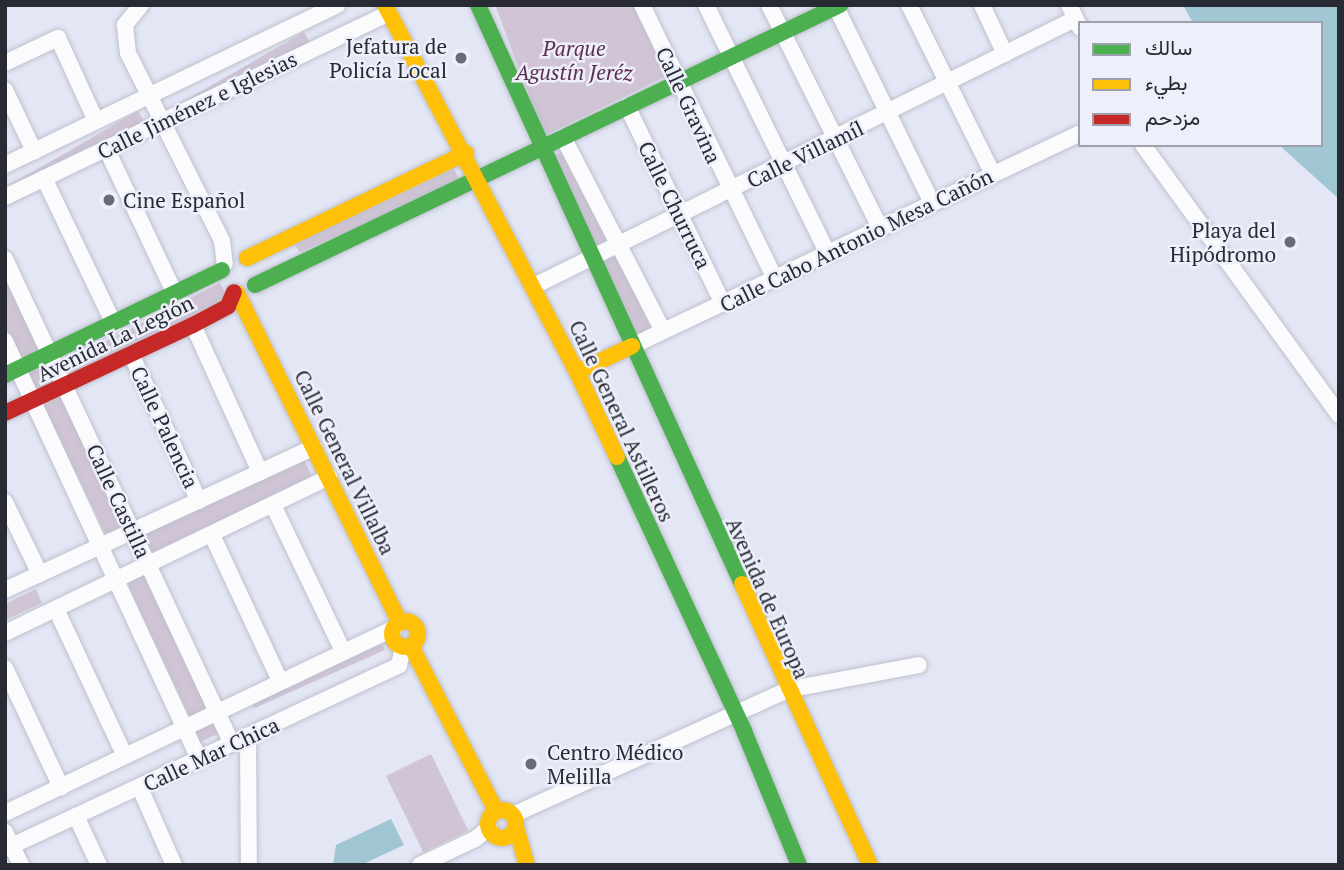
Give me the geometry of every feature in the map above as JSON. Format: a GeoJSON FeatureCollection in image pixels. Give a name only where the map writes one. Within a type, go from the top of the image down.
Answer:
{"type":"FeatureCollection","features":[{"type":"Feature","properties":{"kind":"street","name":"Calle Jiménez e Iglesias"},"geometry":{"type":"LineString","coordinates":[[5,165],[337,5]]}},
{"type":"Feature","properties":{"kind":"street","name":"Avenida de Europa"},"geometry":{"type":"LineString","coordinates":[[478,5],[590,259],[870,865]]}},
{"type":"Feature","properties":{"kind":"street","name":"Calle Gravina"},"geometry":{"type":"LineString","coordinates":[[642,5],[729,190],[775,279]]}},
{"type":"Feature","properties":{"kind":"street"},"geometry":{"type":"LineString","coordinates":[[706,5],[828,254]]}},
{"type":"Feature","properties":{"kind":"street"},"geometry":{"type":"LineString","coordinates":[[769,5],[880,228]]}},
{"type":"Feature","properties":{"kind":"street"},"geometry":{"type":"LineString","coordinates":[[909,5],[993,174]]}},
{"type":"Feature","properties":{"kind":"street"},"geometry":{"type":"LineString","coordinates":[[982,5],[1004,54]]}},
{"type":"Feature","properties":{"kind":"street"},"geometry":{"type":"LineString","coordinates":[[837,6],[932,203]]}},
{"type":"Feature","properties":{"kind":"street","name":"Avenida La Legión"},"geometry":{"type":"LineString","coordinates":[[5,414],[193,325],[228,306],[245,290],[480,180],[563,137],[837,6]]}},
{"type":"Feature","properties":{"kind":"street"},"geometry":{"type":"LineString","coordinates":[[136,9],[124,39],[148,96],[222,242],[223,283],[245,290],[258,272],[244,257],[222,242]]}},
{"type":"Feature","properties":{"kind":"street","name":"Calle Jiménez e Iglesias"},"geometry":{"type":"LineString","coordinates":[[5,197],[387,9]]}},
{"type":"Feature","properties":{"kind":"street","name":"Calle General Astilleros"},"geometry":{"type":"LineString","coordinates":[[387,9],[466,153],[577,372],[735,713],[799,865]]}},
{"type":"Feature","properties":{"kind":"street","name":"Calle Villamíl"},"geometry":{"type":"LineString","coordinates":[[534,286],[887,114],[1075,17]]}},
{"type":"Feature","properties":{"kind":"street"},"geometry":{"type":"LineString","coordinates":[[5,63],[58,38],[96,121]]}},
{"type":"Feature","properties":{"kind":"street"},"geometry":{"type":"LineString","coordinates":[[5,90],[34,151]]}},
{"type":"Feature","properties":{"kind":"street","name":"Calle Churruca"},"geometry":{"type":"LineString","coordinates":[[627,106],[723,304]]}},
{"type":"Feature","properties":{"kind":"street","name":"Calle Cabo Antonio Mesa Cañón"},"geometry":{"type":"LineString","coordinates":[[632,346],[1078,134]]}},
{"type":"Feature","properties":{"kind":"street"},"geometry":{"type":"LineString","coordinates":[[563,137],[663,331]]}},
{"type":"Feature","properties":{"kind":"street"},"geometry":{"type":"LineString","coordinates":[[1144,147],[1339,415]]}},
{"type":"Feature","properties":{"kind":"street"},"geometry":{"type":"LineString","coordinates":[[106,148],[175,294]]}},
{"type":"Feature","properties":{"kind":"street"},"geometry":{"type":"LineString","coordinates":[[244,257],[466,153]]}},
{"type":"Feature","properties":{"kind":"street"},"geometry":{"type":"LineString","coordinates":[[44,178],[114,324]]}},
{"type":"Feature","properties":{"kind":"street"},"geometry":{"type":"LineString","coordinates":[[383,193],[396,220]]}},
{"type":"Feature","properties":{"kind":"street","name":"Avenida La Legión"},"geometry":{"type":"LineString","coordinates":[[12,372],[175,294],[244,257]]}},
{"type":"Feature","properties":{"kind":"street","name":"Calle Castilla"},"geometry":{"type":"LineString","coordinates":[[5,259],[232,744]]}},
{"type":"Feature","properties":{"kind":"street","name":"Calle General Villalba"},"geometry":{"type":"LineString","coordinates":[[245,290],[253,320],[397,625],[409,622],[416,629],[407,646]]}},
{"type":"Feature","properties":{"kind":"street"},"geometry":{"type":"LineString","coordinates":[[193,325],[260,472]]}},
{"type":"Feature","properties":{"kind":"street","name":"Calle Castilla"},"geometry":{"type":"LineString","coordinates":[[5,341],[12,372],[33,401],[199,759]]}},
{"type":"Feature","properties":{"kind":"street"},"geometry":{"type":"LineString","coordinates":[[577,372],[632,346]]}},
{"type":"Feature","properties":{"kind":"street","name":"Calle Palencia"},"geometry":{"type":"LineString","coordinates":[[131,354],[199,501]]}},
{"type":"Feature","properties":{"kind":"street"},"geometry":{"type":"LineString","coordinates":[[5,590],[314,447]]}},
{"type":"Feature","properties":{"kind":"street"},"geometry":{"type":"LineString","coordinates":[[5,633],[329,477]]}},
{"type":"Feature","properties":{"kind":"street"},"geometry":{"type":"LineString","coordinates":[[5,502],[40,574]]}},
{"type":"Feature","properties":{"kind":"street"},"geometry":{"type":"LineString","coordinates":[[273,505],[343,651]]}},
{"type":"Feature","properties":{"kind":"street"},"geometry":{"type":"LineString","coordinates":[[212,535],[280,681]]}},
{"type":"Feature","properties":{"kind":"street"},"geometry":{"type":"LineString","coordinates":[[56,608],[125,756]]}},
{"type":"Feature","properties":{"kind":"street","name":"Calle Mar Chica"},"geometry":{"type":"LineString","coordinates":[[5,813],[397,625]]}},
{"type":"Feature","properties":{"kind":"street"},"geometry":{"type":"LineString","coordinates":[[407,646],[496,811],[515,821],[527,865]]}},
{"type":"Feature","properties":{"kind":"street","name":"Calle Mar Chica"},"geometry":{"type":"LineString","coordinates":[[8,843],[140,788],[399,665],[407,646]]}},
{"type":"Feature","properties":{"kind":"street"},"geometry":{"type":"LineString","coordinates":[[420,865],[493,832],[506,838],[515,821],[787,690],[919,665]]}},
{"type":"Feature","properties":{"kind":"street"},"geometry":{"type":"LineString","coordinates":[[5,668],[61,787]]}},
{"type":"Feature","properties":{"kind":"street"},"geometry":{"type":"LineString","coordinates":[[248,737],[249,865]]}},
{"type":"Feature","properties":{"kind":"street"},"geometry":{"type":"LineString","coordinates":[[140,788],[174,865]]}},
{"type":"Feature","properties":{"kind":"street"},"geometry":{"type":"LineString","coordinates":[[496,811],[493,832],[514,865]]}},
{"type":"Feature","properties":{"kind":"street"},"geometry":{"type":"LineString","coordinates":[[76,816],[99,865]]}},
{"type":"Feature","properties":{"kind":"street"},"geometry":{"type":"LineString","coordinates":[[8,843],[21,865]]}},
{"type":"Feature","properties":{"kind":"green space","name":"Parque Agustín Jeréz"},"geometry":{"type":"Polygon","coordinates":[[[495,5],[634,5],[670,74],[544,136],[495,5]]]}},
{"type":"Feature","properties":{"kind":"green space"},"geometry":{"type":"Polygon","coordinates":[[[304,32],[311,44],[186,116],[179,104],[304,32]]]}},
{"type":"Feature","properties":{"kind":"green space"},"geometry":{"type":"Polygon","coordinates":[[[138,111],[145,123],[18,197],[11,184],[138,111]]]}},
{"type":"Feature","properties":{"kind":"green space"},"geometry":{"type":"Polygon","coordinates":[[[564,151],[609,242],[597,248],[554,156],[564,151]]]}},
{"type":"Feature","properties":{"kind":"green space"},"geometry":{"type":"Polygon","coordinates":[[[454,169],[462,184],[300,252],[294,244],[454,169]]]}},
{"type":"Feature","properties":{"kind":"green space"},"geometry":{"type":"Polygon","coordinates":[[[615,255],[652,330],[638,337],[603,261],[615,255]]]}},
{"type":"Feature","properties":{"kind":"green space"},"geometry":{"type":"Polygon","coordinates":[[[5,278],[40,352],[22,361],[5,326],[5,278]]]}},
{"type":"Feature","properties":{"kind":"green space"},"geometry":{"type":"Polygon","coordinates":[[[220,283],[229,301],[70,382],[61,364],[220,283]]]}},
{"type":"Feature","properties":{"kind":"green space"},"geometry":{"type":"Polygon","coordinates":[[[47,365],[55,383],[36,392],[28,374],[47,365]]]}},
{"type":"Feature","properties":{"kind":"green space"},"geometry":{"type":"Polygon","coordinates":[[[60,397],[124,529],[107,537],[43,405],[60,397]]]}},
{"type":"Feature","properties":{"kind":"green space"},"geometry":{"type":"Polygon","coordinates":[[[304,459],[313,478],[152,553],[143,534],[304,459]]]}},
{"type":"Feature","properties":{"kind":"green space"},"geometry":{"type":"Polygon","coordinates":[[[145,574],[208,710],[190,718],[127,582],[145,574]]]}},
{"type":"Feature","properties":{"kind":"green space"},"geometry":{"type":"Polygon","coordinates":[[[36,589],[42,603],[5,620],[5,604],[36,589]]]}},
{"type":"Feature","properties":{"kind":"green space"},"geometry":{"type":"Polygon","coordinates":[[[380,639],[385,650],[254,708],[249,697],[380,639]]]}},
{"type":"Feature","properties":{"kind":"green space"},"geometry":{"type":"Polygon","coordinates":[[[212,718],[219,734],[196,744],[189,728],[212,718]]]}},
{"type":"Feature","properties":{"kind":"green space"},"geometry":{"type":"Polygon","coordinates":[[[431,754],[468,830],[423,852],[386,776],[431,754]]]}},
{"type":"Feature","properties":{"kind":"water"},"geometry":{"type":"Polygon","coordinates":[[[1183,5],[1339,5],[1339,199],[1281,147],[1323,147],[1323,21],[1192,21],[1183,5]]]}},
{"type":"Feature","properties":{"kind":"water"},"geometry":{"type":"Polygon","coordinates":[[[391,819],[404,845],[361,865],[333,865],[336,845],[391,819]]]}},
{"type":"Feature","properties":{"kind":"traffic: fast"},"geometry":{"type":"LineString","coordinates":[[478,5],[742,584]]}},
{"type":"Feature","properties":{"kind":"traffic: fast"},"geometry":{"type":"LineString","coordinates":[[255,285],[840,5]]}},
{"type":"Feature","properties":{"kind":"traffic: fast"},"geometry":{"type":"LineString","coordinates":[[5,375],[222,270]]}},
{"type":"Feature","properties":{"kind":"traffic: fast"},"geometry":{"type":"LineString","coordinates":[[617,457],[744,731],[799,865]]}},
{"type":"Feature","properties":{"kind":"traffic: slow"},"geometry":{"type":"LineString","coordinates":[[385,5],[577,372],[617,457]]}},
{"type":"Feature","properties":{"kind":"traffic: slow"},"geometry":{"type":"LineString","coordinates":[[247,258],[466,153]]}},
{"type":"Feature","properties":{"kind":"traffic: slow"},"geometry":{"type":"LineString","coordinates":[[237,293],[400,623]]}},
{"type":"Feature","properties":{"kind":"traffic: slow"},"geometry":{"type":"LineString","coordinates":[[577,372],[632,346]]}},
{"type":"Feature","properties":{"kind":"traffic: slow"},"geometry":{"type":"LineString","coordinates":[[742,584],[870,865]]}},
{"type":"Feature","properties":{"kind":"traffic: slow"},"geometry":{"type":"LineString","coordinates":[[405,621],[414,625],[418,634],[414,643],[405,647],[396,643],[392,634],[396,625],[405,621]]}},
{"type":"Feature","properties":{"kind":"traffic: slow"},"geometry":{"type":"LineString","coordinates":[[411,646],[496,811]]}},
{"type":"Feature","properties":{"kind":"traffic: slow"},"geometry":{"type":"LineString","coordinates":[[502,810],[512,814],[516,824],[512,834],[502,838],[492,834],[488,824],[492,814],[502,810]]}},
{"type":"Feature","properties":{"kind":"traffic: slow"},"geometry":{"type":"LineString","coordinates":[[516,827],[527,865]]}},
{"type":"Feature","properties":{"kind":"traffic: jam"},"geometry":{"type":"LineString","coordinates":[[5,413],[193,325],[228,306],[234,292]]}},
{"type":"Feature","properties":{"kind":"place","name":"Jefatura de Policía Local"},"geometry":{"type":"Point","coordinates":[461,58]}},
{"type":"Feature","properties":{"kind":"place","name":"Cine Español"},"geometry":{"type":"Point","coordinates":[109,200]}},
{"type":"Feature","properties":{"kind":"place","name":"Playa del Hipódromo"},"geometry":{"type":"Point","coordinates":[1290,242]}},
{"type":"Feature","properties":{"kind":"place","name":"Centro Médico Melilla"},"geometry":{"type":"Point","coordinates":[531,764]}}]}
